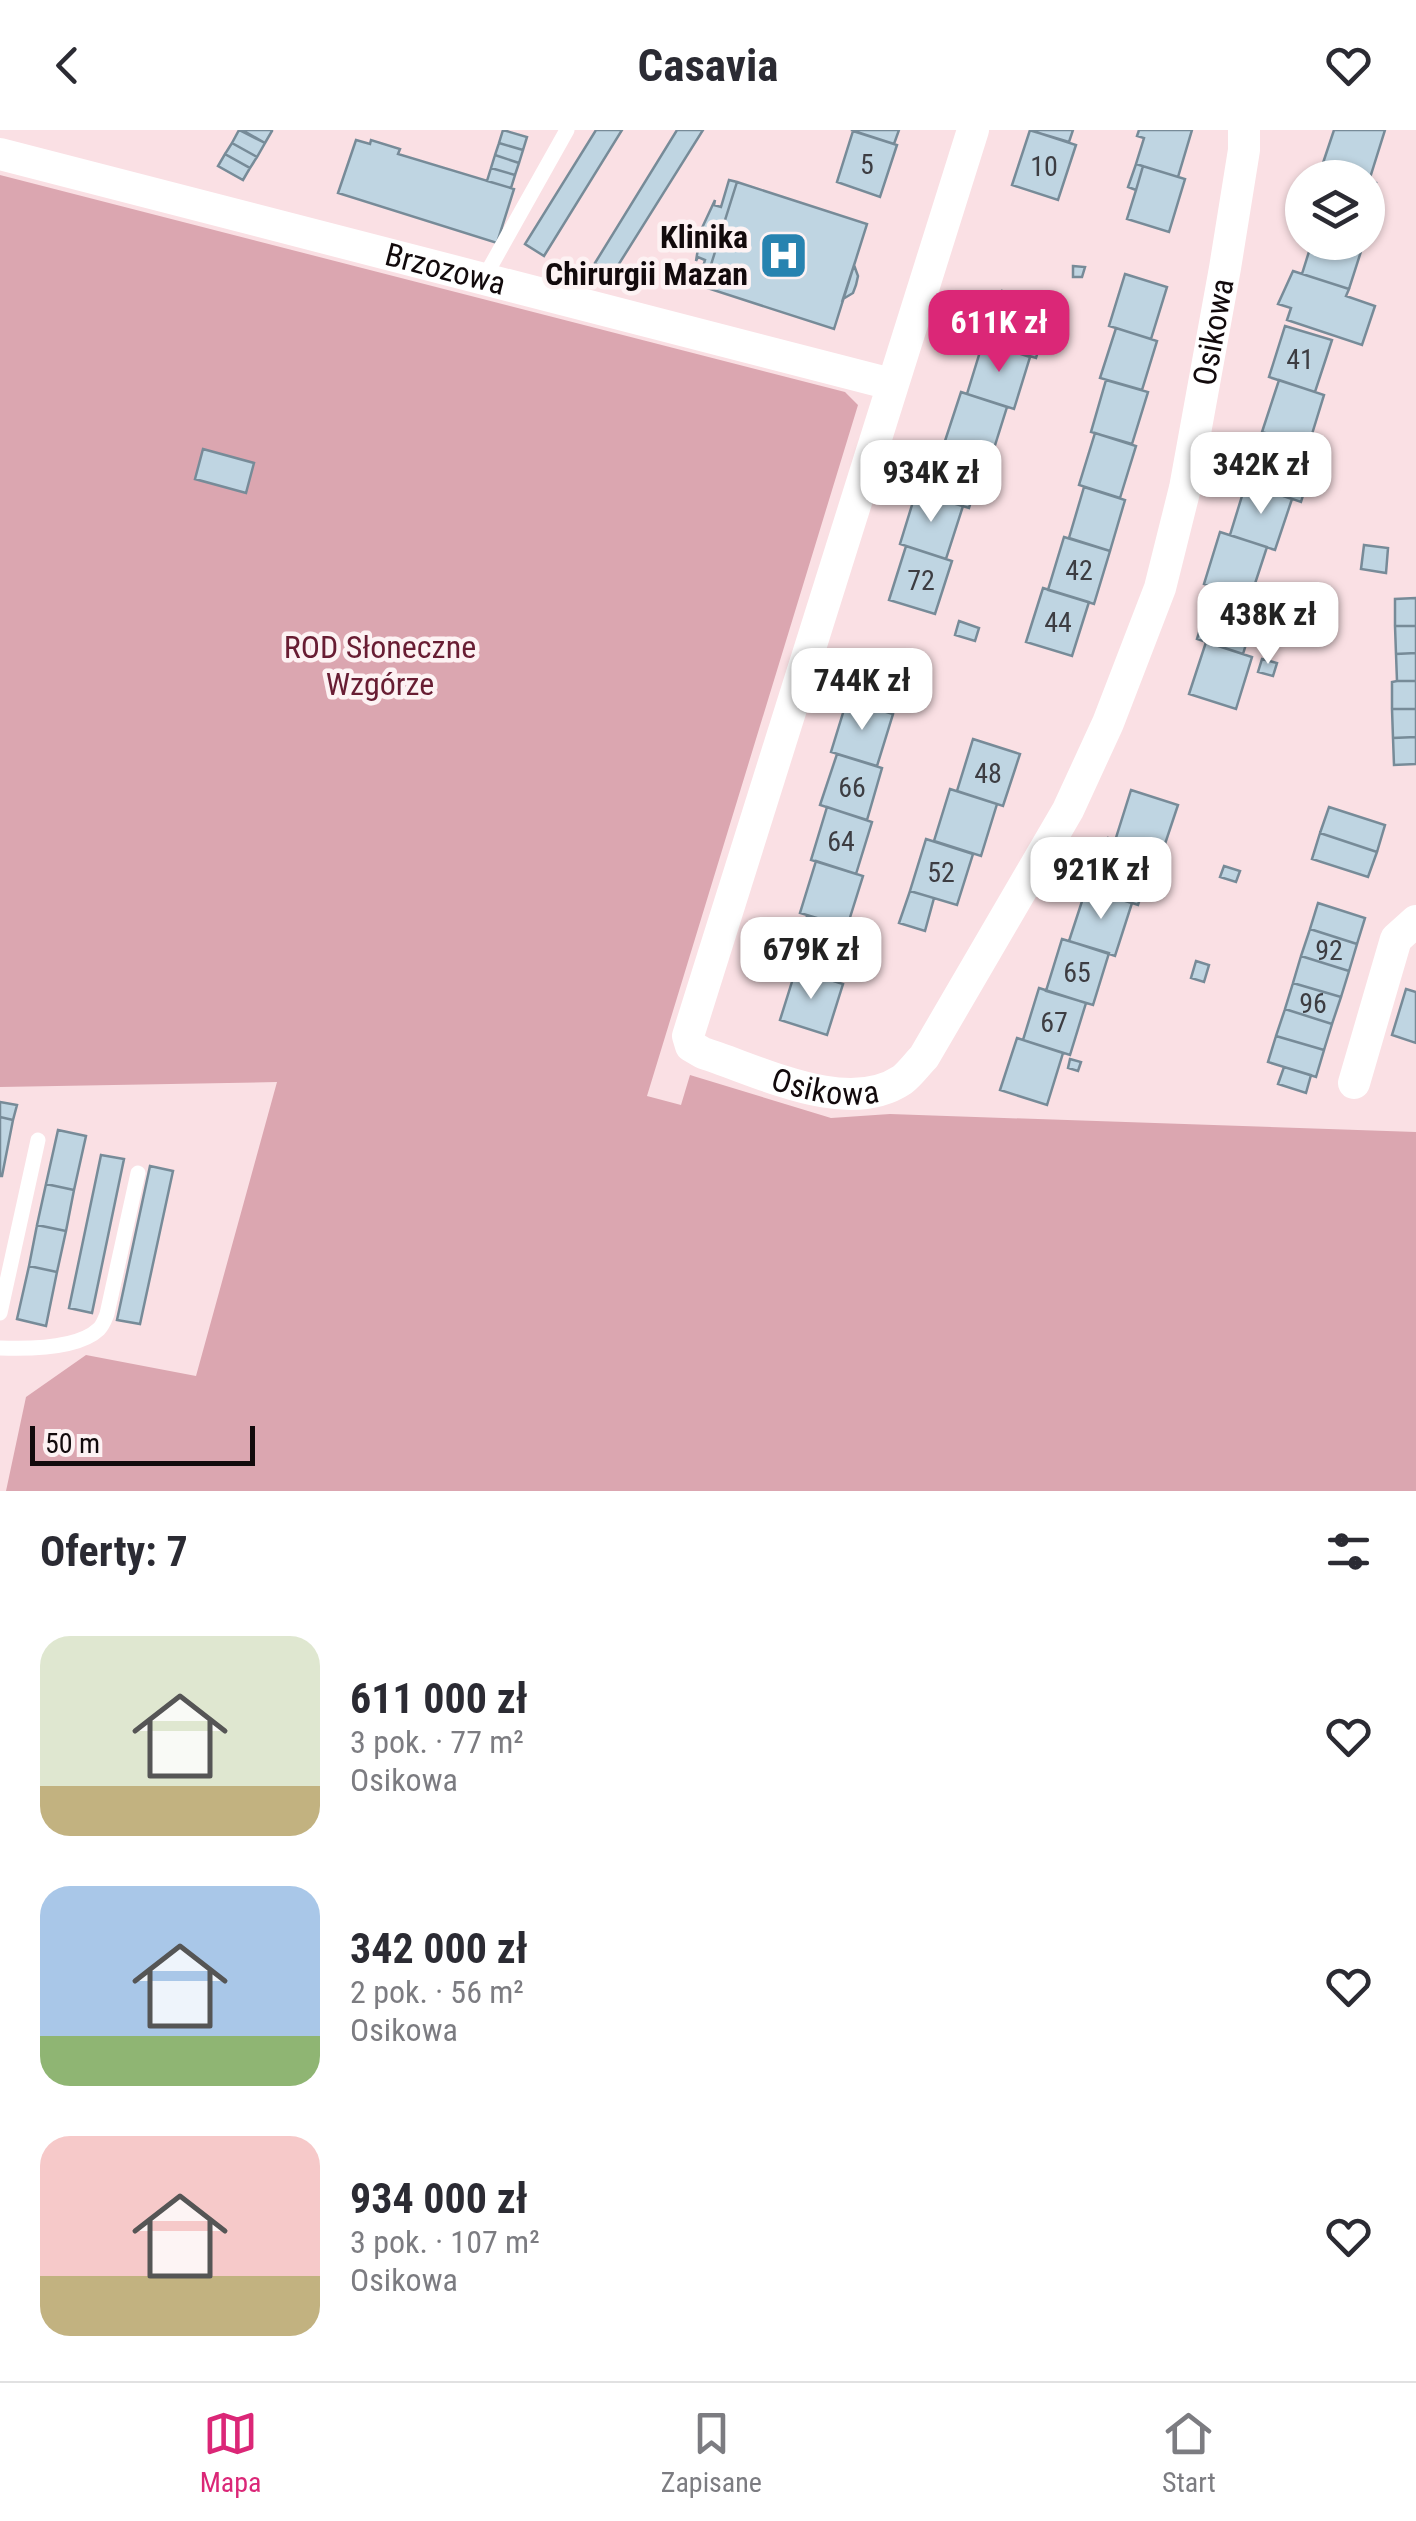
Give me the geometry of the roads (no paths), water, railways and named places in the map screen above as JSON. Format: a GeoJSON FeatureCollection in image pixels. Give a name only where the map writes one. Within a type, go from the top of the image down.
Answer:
{"type":"FeatureCollection","features":[{"type":"Feature","properties":{"kind":"street","name":"Osikowa"},"geometry":{"type":"LineString","coordinates":[[973,130],[688,1036],[691,1046],[703,1053],[822,1092],[859,1095],[904,1078],[924,1057],[1068,810],[1108,723],[1160,588],[1185,488],[1228,248],[1244,130]]}},
{"type":"Feature","properties":{"kind":"street","name":"Brzozowa"},"geometry":{"type":"LineString","coordinates":[[0,154],[891,384]]}},
{"type":"Feature","properties":{"kind":"street"},"geometry":{"type":"LineString","coordinates":[[1354,1083],[1396,939],[1416,922]]}},
{"type":"Feature","properties":{"kind":"lane"},"geometry":{"type":"LineString","coordinates":[[484,278],[567,130]]}},
{"type":"Feature","properties":{"kind":"lane"},"geometry":{"type":"LineString","coordinates":[[0,1314],[38,1140]]}},
{"type":"Feature","properties":{"kind":"lane"},"geometry":{"type":"LineString","coordinates":[[0,1348],[46,1348],[99,1329],[107,1314],[138,1173]]}},
{"type":"Feature","properties":{"kind":"place","name":"Klinika Chirurgii Mazan"},"geometry":{"type":"Point","coordinates":[783,255]}},
{"type":"Feature","properties":{"kind":"park label","name":"ROD Słoneczne Wzgórze"},"geometry":{"type":"Point","coordinates":[380,666]}}]}
